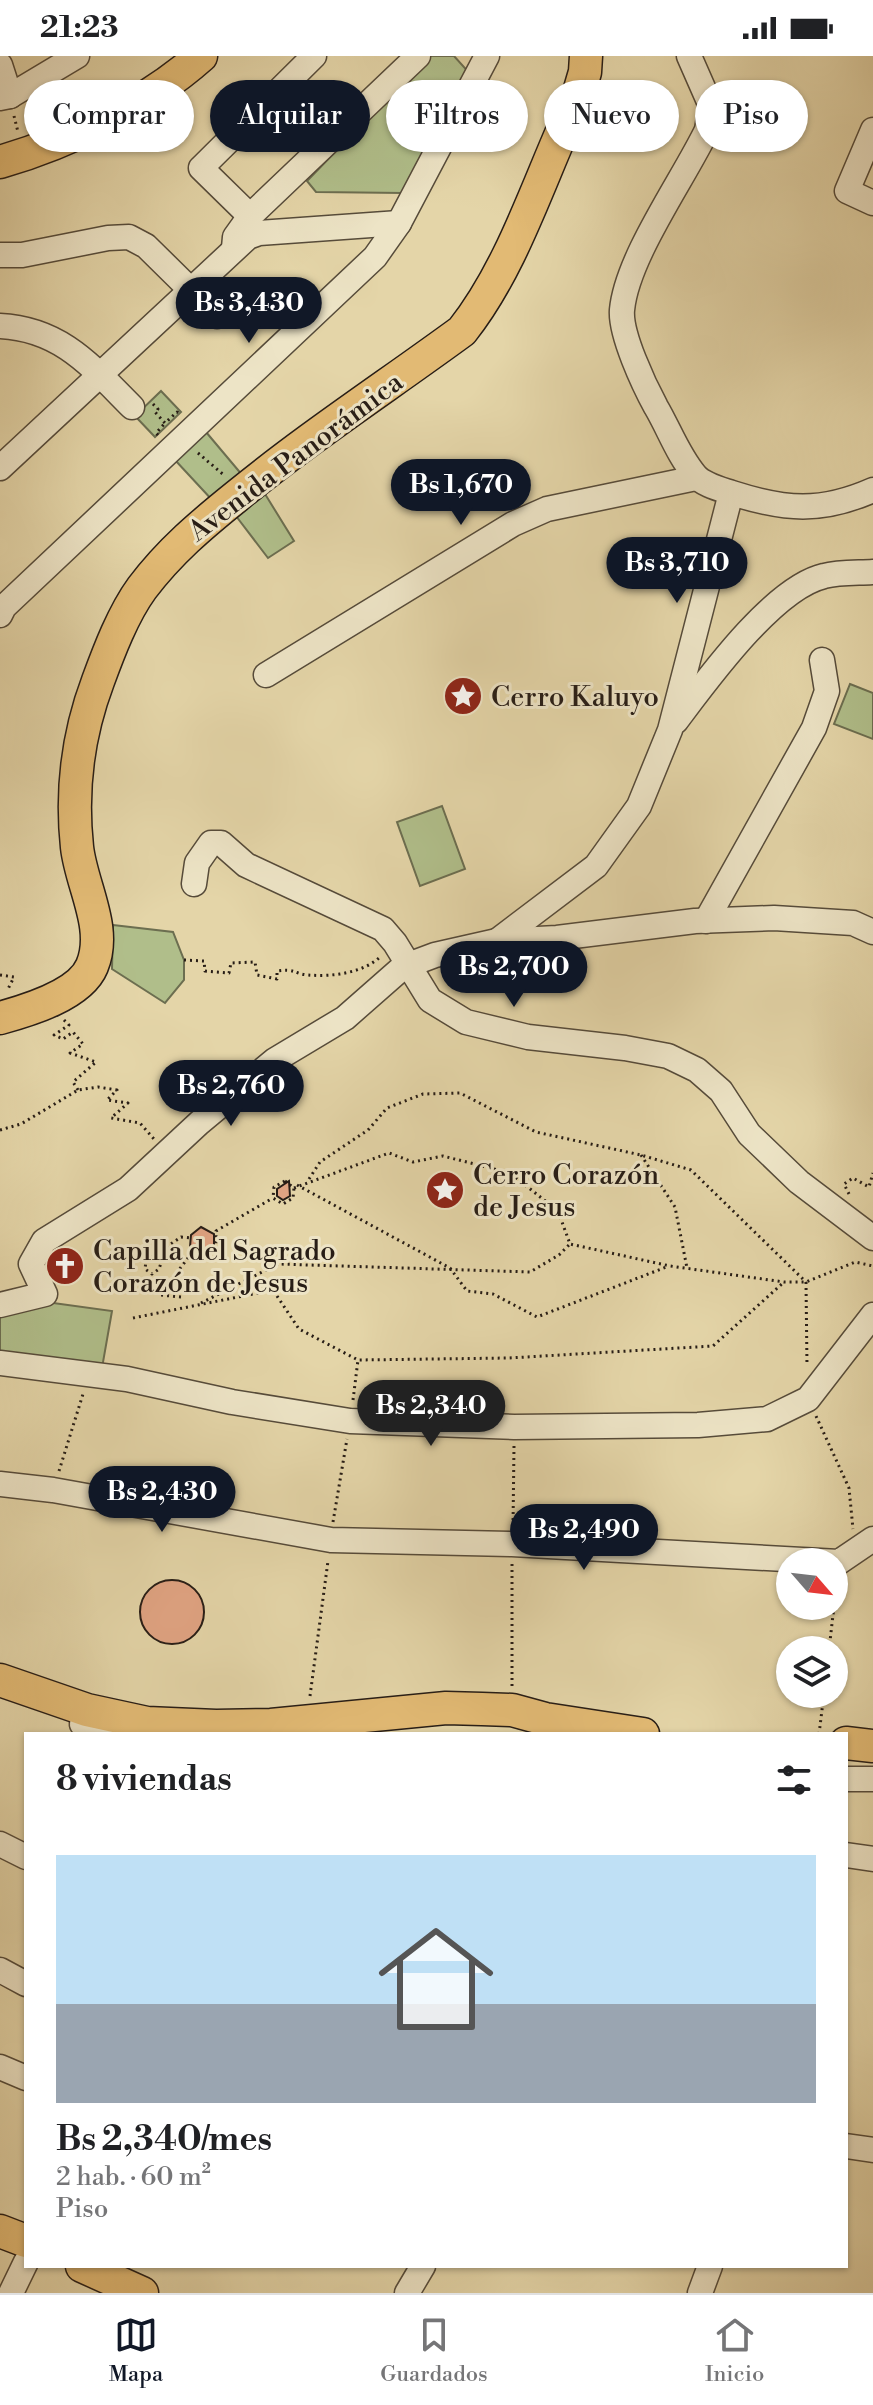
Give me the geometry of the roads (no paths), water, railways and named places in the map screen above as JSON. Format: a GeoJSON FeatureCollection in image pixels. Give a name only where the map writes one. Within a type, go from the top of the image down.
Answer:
{"type":"FeatureCollection","features":[{"type":"Feature","properties":{"kind":"main road"},"geometry":{"type":"LineString","coordinates":[[11,159],[134,104],[178,77],[201,56]]}},
{"type":"Feature","properties":{"kind":"main road","name":"Avenida Panorámica"},"geometry":{"type":"LineString","coordinates":[[0,1018],[48,1002],[78,984],[92,967],[97,947],[94,918],[77,850],[77,766],[84,724],[98,681],[140,591],[179,544],[271,468],[462,331],[479,310],[497,278],[578,96],[586,56]]}},
{"type":"Feature","properties":{"kind":"main road"},"geometry":{"type":"LineString","coordinates":[[0,1680],[138,1730],[306,1722],[446,1708],[512,1710],[545,1719],[630,1732]]}},
{"type":"Feature","properties":{"kind":"main road"},"geometry":{"type":"LineString","coordinates":[[848,1743],[873,1746]]}},
{"type":"Feature","properties":{"kind":"main road"},"geometry":{"type":"LineString","coordinates":[[0,2231],[24,2240]]}},
{"type":"Feature","properties":{"kind":"main road"},"geometry":{"type":"LineString","coordinates":[[86,2268],[142,2293]]}},
{"type":"Feature","properties":{"kind":"street"},"geometry":{"type":"LineString","coordinates":[[0,65],[5,97],[77,56]]}},
{"type":"Feature","properties":{"kind":"street"},"geometry":{"type":"LineString","coordinates":[[314,56],[201,168],[254,225],[399,223]]}},
{"type":"Feature","properties":{"kind":"street"},"geometry":{"type":"LineString","coordinates":[[0,468],[234,248],[418,56]]}},
{"type":"Feature","properties":{"kind":"street"},"geometry":{"type":"LineString","coordinates":[[1,609],[375,257],[399,223],[487,56]]}},
{"type":"Feature","properties":{"kind":"street"},"geometry":{"type":"LineString","coordinates":[[689,56],[711,106],[707,130],[630,275],[622,312],[630,348],[648,392],[696,478],[755,501],[798,509],[830,506],[873,490]]}},
{"type":"Feature","properties":{"kind":"street"},"geometry":{"type":"LineString","coordinates":[[873,130],[847,191],[873,203]]}},
{"type":"Feature","properties":{"kind":"street"},"geometry":{"type":"LineString","coordinates":[[0,255],[22,255],[108,238],[129,237],[146,246],[217,316]]}},
{"type":"Feature","properties":{"kind":"street"},"geometry":{"type":"LineString","coordinates":[[0,326],[25,327],[48,335],[73,351],[144,410]]}},
{"type":"Feature","properties":{"kind":"street"},"geometry":{"type":"LineString","coordinates":[[266,675],[513,524],[547,509],[696,478]]}},
{"type":"Feature","properties":{"kind":"street"},"geometry":{"type":"LineString","coordinates":[[497,941],[596,866],[639,806],[670,730],[731,493]]}},
{"type":"Feature","properties":{"kind":"street"},"geometry":{"type":"LineString","coordinates":[[670,730],[711,675],[766,614],[793,590],[823,576],[873,572]]}},
{"type":"Feature","properties":{"kind":"street"},"geometry":{"type":"LineString","coordinates":[[706,921],[814,728],[827,691],[822,660]]}},
{"type":"Feature","properties":{"kind":"street"},"geometry":{"type":"LineString","coordinates":[[194,884],[197,863],[211,843],[221,843],[246,865],[383,929],[430,1000],[466,1022],[528,1037],[668,1056],[697,1070],[721,1091],[749,1134],[799,1182],[873,1238]]}},
{"type":"Feature","properties":{"kind":"street"},"geometry":{"type":"LineString","coordinates":[[0,1305],[45,1294],[31,1264],[44,1241],[128,1189],[275,1060],[345,1018],[403,967],[435,955],[497,941],[557,938],[706,921],[774,918],[866,922]]}},
{"type":"Feature","properties":{"kind":"street"},"geometry":{"type":"LineString","coordinates":[[0,1363],[127,1379],[232,1402],[350,1421],[514,1427],[698,1425],[767,1419],[808,1399],[873,1315]]}},
{"type":"Feature","properties":{"kind":"street"},"geometry":{"type":"LineString","coordinates":[[0,1484],[53,1490],[331,1540],[512,1544],[839,1562],[873,1539]]}},
{"type":"Feature","properties":{"kind":"street"},"geometry":{"type":"LineString","coordinates":[[0,1697],[89,1727],[138,1730]]}},
{"type":"Feature","properties":{"kind":"street"},"geometry":{"type":"LineString","coordinates":[[848,1779],[873,1779]]}},
{"type":"Feature","properties":{"kind":"street"},"geometry":{"type":"LineString","coordinates":[[0,1844],[24,1856]]}},
{"type":"Feature","properties":{"kind":"street"},"geometry":{"type":"LineString","coordinates":[[848,1855],[873,1859]]}},
{"type":"Feature","properties":{"kind":"street"},"geometry":{"type":"LineString","coordinates":[[0,1970],[24,1983]]}},
{"type":"Feature","properties":{"kind":"street"},"geometry":{"type":"LineString","coordinates":[[0,2067],[24,2077]]}},
{"type":"Feature","properties":{"kind":"street"},"geometry":{"type":"LineString","coordinates":[[848,2146],[873,2150]]}},
{"type":"Feature","properties":{"kind":"street"},"geometry":{"type":"LineString","coordinates":[[11,2293],[24,2266]]}},
{"type":"Feature","properties":{"kind":"street"},"geometry":{"type":"LineString","coordinates":[[407,2293],[422,2268]]}},
{"type":"Feature","properties":{"kind":"street"},"geometry":{"type":"LineString","coordinates":[[700,2293],[709,2268]]}},
{"type":"Feature","properties":{"kind":"place","name":"Cerro Kaluyo"},"geometry":{"type":"Point","coordinates":[463,696]}},
{"type":"Feature","properties":{"kind":"place","name":"Cerro Corazón de Jesus"},"geometry":{"type":"Point","coordinates":[445,1190]}},
{"type":"Feature","properties":{"kind":"place","name":"Capilla del Sagrado Corazón de Jesus"},"geometry":{"type":"Point","coordinates":[65,1266]}}]}
